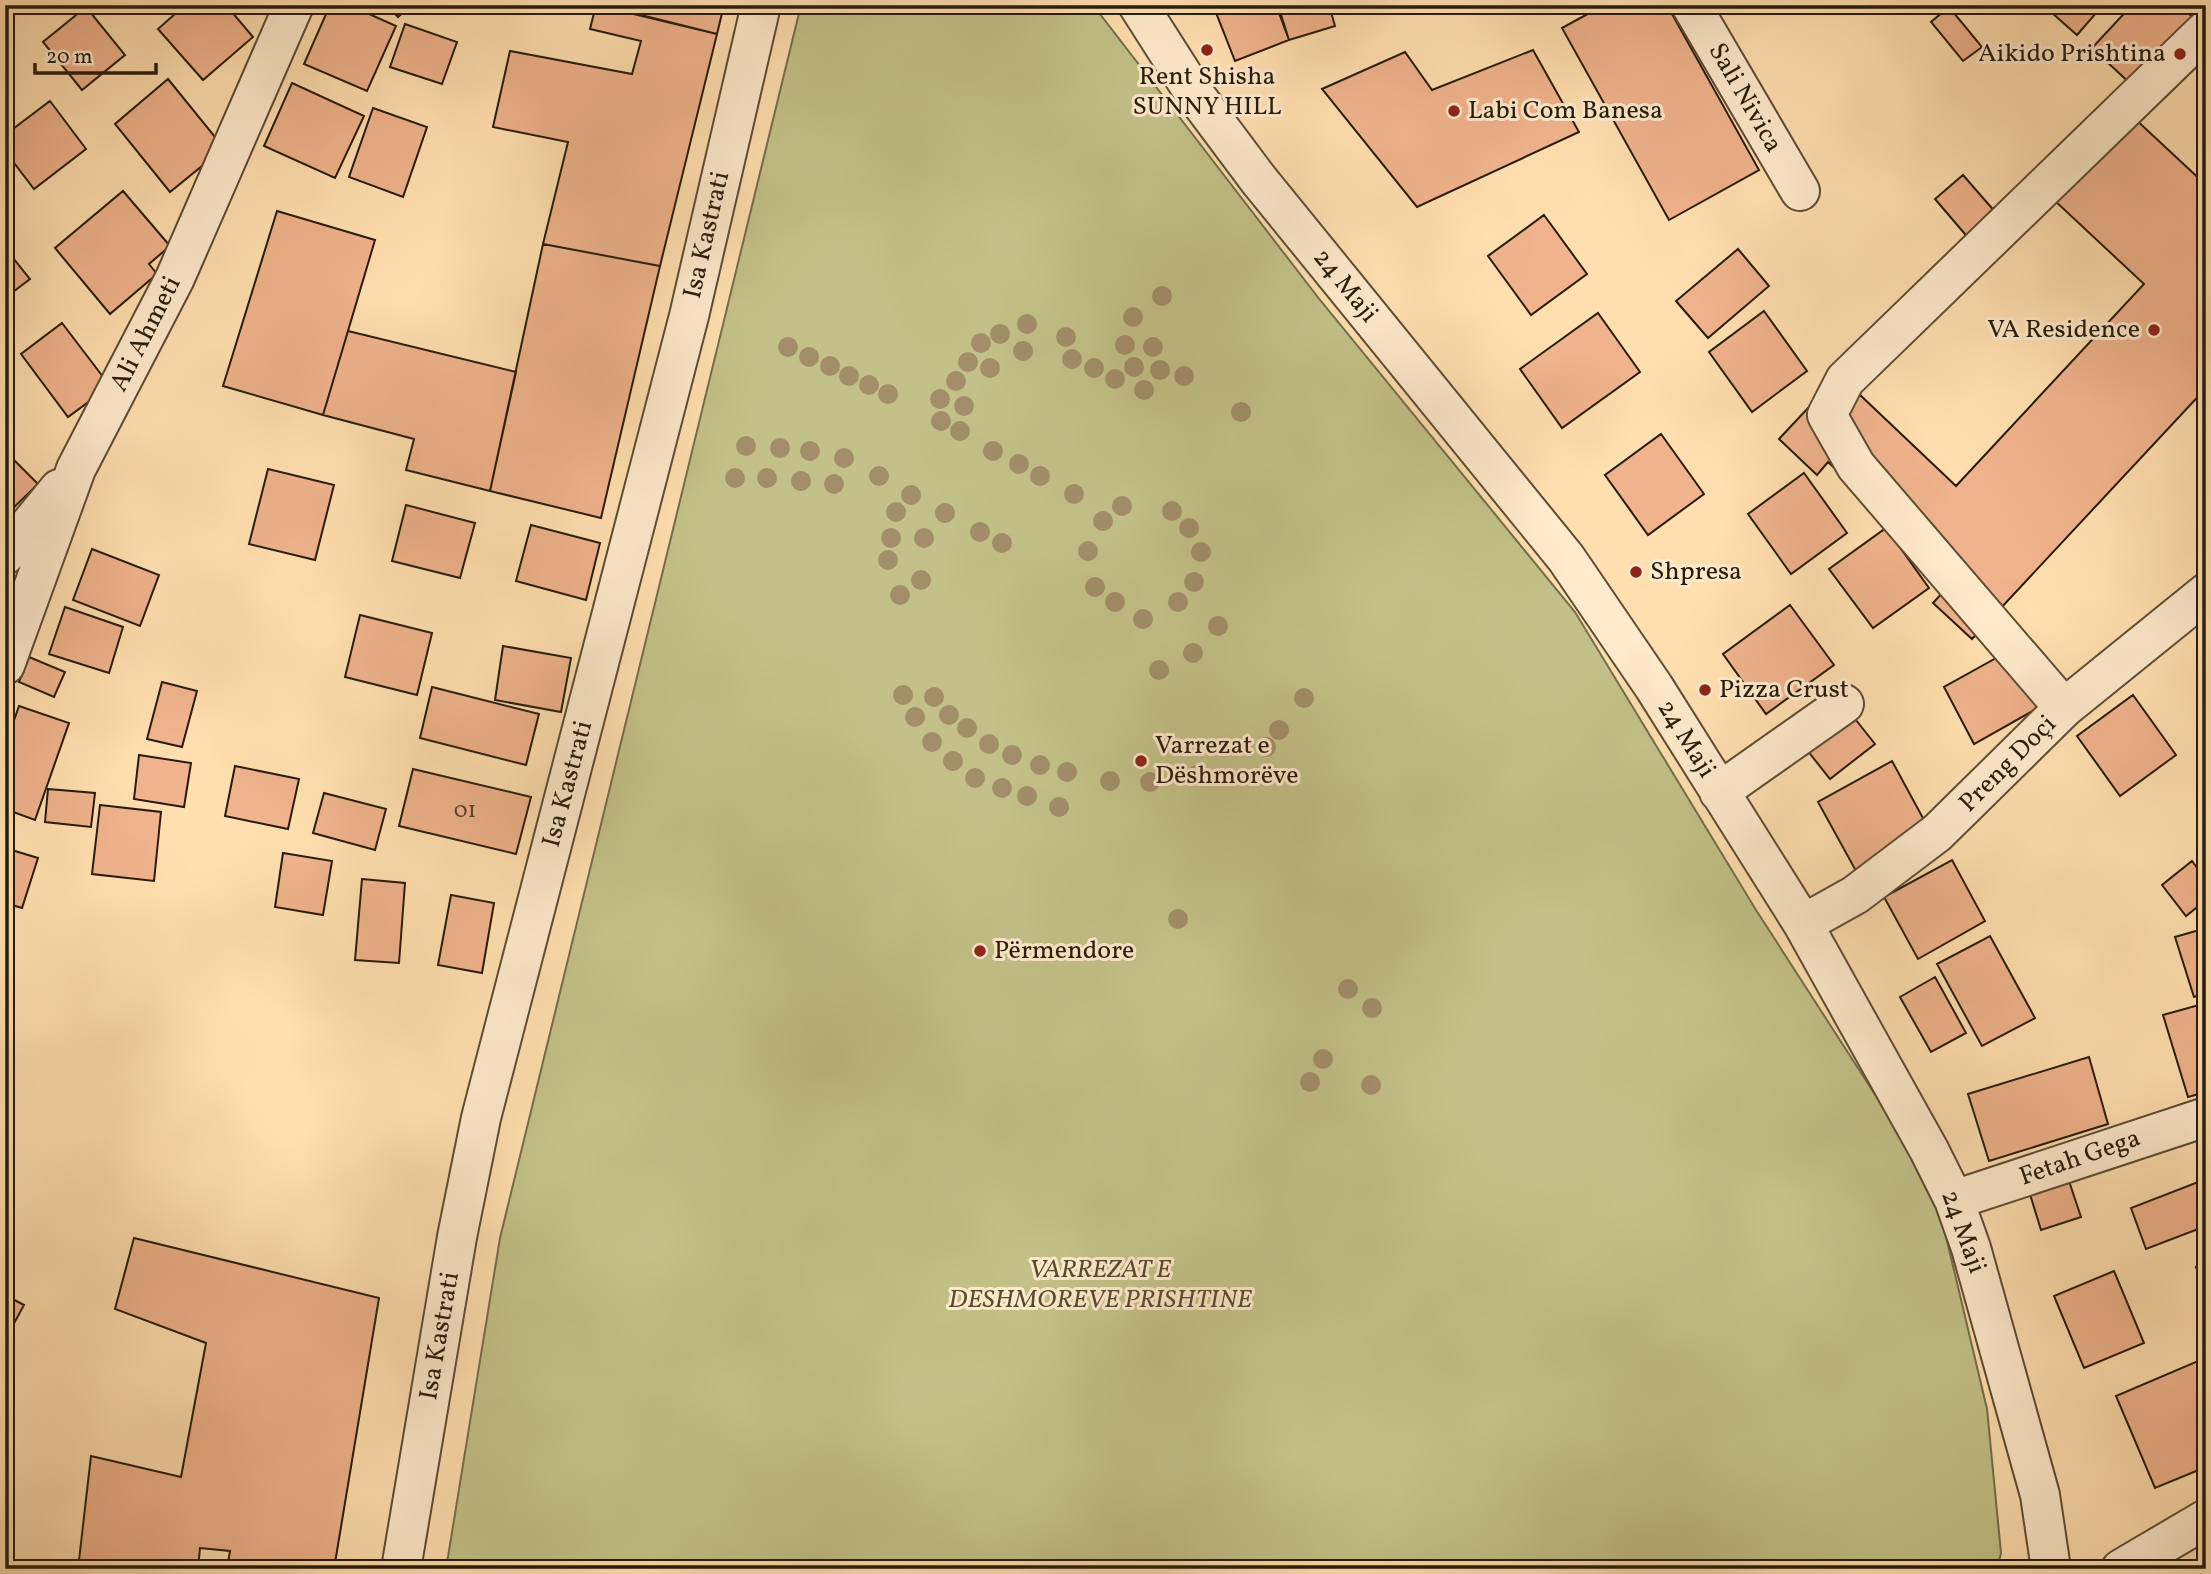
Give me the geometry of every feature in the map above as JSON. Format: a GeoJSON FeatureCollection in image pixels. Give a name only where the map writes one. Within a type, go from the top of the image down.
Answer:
{"type":"FeatureCollection","features":[{"type":"Feature","properties":{"kind":"street","name":"Ali Ahmeti"},"geometry":{"type":"LineString","coordinates":[[5,665],[76,469],[175,278],[294,5]]}},
{"type":"Feature","properties":{"kind":"street","name":"Isa Kastrati"},"geometry":{"type":"LineString","coordinates":[[401,1569],[457,1237],[481,1118],[685,329],[761,5]]}},
{"type":"Feature","properties":{"kind":"street","name":"24 Maji"},"geometry":{"type":"LineString","coordinates":[[1138,5],[1196,96],[1258,179],[1566,558],[1654,687],[1802,924],[1929,1150],[1954,1200],[1971,1248],[2040,1494],[2051,1569]]}},
{"type":"Feature","properties":{"kind":"street","name":"Sali Nivica"},"geometry":{"type":"LineString","coordinates":[[1690,5],[1800,191]]}},
{"type":"Feature","properties":{"kind":"street"},"geometry":{"type":"LineString","coordinates":[[2064,708],[1856,466],[1827,415],[1845,380],[2206,30]]}},
{"type":"Feature","properties":{"kind":"street"},"geometry":{"type":"LineString","coordinates":[[5,555],[76,469]]}},
{"type":"Feature","properties":{"kind":"street","name":"Preng Doçi"},"geometry":{"type":"LineString","coordinates":[[1802,924],[1855,895],[1937,833],[2064,708],[2206,593]]}},
{"type":"Feature","properties":{"kind":"street"},"geometry":{"type":"LineString","coordinates":[[1719,792],[1844,704]]}},
{"type":"Feature","properties":{"kind":"street","name":"Fetah Gega"},"geometry":{"type":"LineString","coordinates":[[1954,1200],[2206,1117]]}},
{"type":"Feature","properties":{"kind":"street"},"geometry":{"type":"LineString","coordinates":[[2121,1569],[2206,1519]]}},
{"type":"Feature","properties":{"kind":"green space","name":"Varrezat e Dëshmorëve"},"geometry":{"type":"Polygon","coordinates":[[[801,5],[1093,5],[1320,300],[1575,612],[1756,910],[1934,1186],[1987,1409],[2001,1553],[1997,1569],[446,1569],[500,1238],[801,5]]]}},
{"type":"Feature","properties":{"kind":"building"},"geometry":{"type":"Polygon","coordinates":[[[185,5],[226,5],[253,37],[203,80],[158,29],[185,5]]]}},
{"type":"Feature","properties":{"kind":"building"},"geometry":{"type":"Polygon","coordinates":[[[330,5],[349,5],[396,26],[367,91],[304,64],[330,5]]]}},
{"type":"Feature","properties":{"kind":"building"},"geometry":{"type":"Polygon","coordinates":[[[387,5],[411,5],[398,17],[387,5]]]}},
{"type":"Feature","properties":{"kind":"building"},"geometry":{"type":"Polygon","coordinates":[[[596,5],[717,34],[660,266],[543,244],[568,142],[493,127],[510,51],[632,74],[641,41],[590,29],[596,5]]]}},
{"type":"Feature","properties":{"kind":"building"},"geometry":{"type":"Polygon","coordinates":[[[601,5],[724,5],[717,34],[601,5]]]}},
{"type":"Feature","properties":{"kind":"building"},"geometry":{"type":"Polygon","coordinates":[[[1213,5],[1276,5],[1289,40],[1235,61],[1213,5]]]}},
{"type":"Feature","properties":{"kind":"building"},"geometry":{"type":"Polygon","coordinates":[[[1278,5],[1329,5],[1335,26],[1289,40],[1278,5]]]}},
{"type":"Feature","properties":{"kind":"building"},"geometry":{"type":"Polygon","coordinates":[[[1380,5],[1412,5],[1382,14],[1380,5]]]}},
{"type":"Feature","properties":{"kind":"building"},"geometry":{"type":"Polygon","coordinates":[[[1604,5],[1667,5],[1759,170],[1669,220],[1562,28],[1604,5]]]}},
{"type":"Feature","properties":{"kind":"building"},"geometry":{"type":"Polygon","coordinates":[[[2043,5],[2103,5],[2077,35],[2043,5]]]}},
{"type":"Feature","properties":{"kind":"building"},"geometry":{"type":"Polygon","coordinates":[[[2132,5],[2179,5],[2196,20],[2134,87],[2092,48],[2132,5]]]}},
{"type":"Feature","properties":{"kind":"building"},"geometry":{"type":"Polygon","coordinates":[[[86,7],[125,55],[82,90],[43,42],[86,7]]]}},
{"type":"Feature","properties":{"kind":"building"},"geometry":{"type":"Polygon","coordinates":[[[1949,7],[1982,47],[1963,61],[1931,22],[1949,7]]]}},
{"type":"Feature","properties":{"kind":"building"},"geometry":{"type":"Polygon","coordinates":[[[405,24],[457,42],[442,84],[390,67],[405,24]]]}},
{"type":"Feature","properties":{"kind":"building","name":"Labi Com Banesa"},"geometry":{"type":"Polygon","coordinates":[[[1533,50],[1579,132],[1417,207],[1322,89],[1405,52],[1432,90],[1533,50]]]}},
{"type":"Feature","properties":{"kind":"building"},"geometry":{"type":"Polygon","coordinates":[[[168,79],[224,148],[170,192],[115,124],[168,79]]]}},
{"type":"Feature","properties":{"kind":"building"},"geometry":{"type":"Polygon","coordinates":[[[292,83],[364,116],[335,178],[264,146],[292,83]]]}},
{"type":"Feature","properties":{"kind":"building"},"geometry":{"type":"Polygon","coordinates":[[[50,101],[86,149],[34,189],[5,151],[5,135],[50,101]]]}},
{"type":"Feature","properties":{"kind":"building","name":"VA Residence"},"geometry":{"type":"Polygon","coordinates":[[[2118,103],[2206,185],[2206,388],[1972,639],[1933,603],[1954,580],[1828,462],[1817,475],[1779,439],[1839,375],[1956,486],[2144,284],[2039,186],[2118,103]]]}},
{"type":"Feature","properties":{"kind":"building"},"geometry":{"type":"Polygon","coordinates":[[[373,108],[427,127],[403,197],[349,177],[373,108]]]}},
{"type":"Feature","properties":{"kind":"building"},"geometry":{"type":"Polygon","coordinates":[[[1963,175],[2010,229],[1982,254],[1935,199],[1963,175]]]}},
{"type":"Feature","properties":{"kind":"building"},"geometry":{"type":"Polygon","coordinates":[[[123,191],[170,246],[149,264],[157,274],[110,314],[55,248],[123,191]]]}},
{"type":"Feature","properties":{"kind":"building"},"geometry":{"type":"Polygon","coordinates":[[[277,211],[375,240],[323,415],[223,386],[277,211]]]}},
{"type":"Feature","properties":{"kind":"building"},"geometry":{"type":"Polygon","coordinates":[[[1544,215],[1587,274],[1531,315],[1488,256],[1544,215]]]}},
{"type":"Feature","properties":{"kind":"building"},"geometry":{"type":"Polygon","coordinates":[[[543,244],[660,266],[601,518],[490,491],[543,244]]]}},
{"type":"Feature","properties":{"kind":"building"},"geometry":{"type":"Polygon","coordinates":[[[5,248],[30,279],[5,298],[5,248]]]}},
{"type":"Feature","properties":{"kind":"building"},"geometry":{"type":"Polygon","coordinates":[[[1738,249],[1769,286],[1708,338],[1676,301],[1738,249]]]}},
{"type":"Feature","properties":{"kind":"building"},"geometry":{"type":"Polygon","coordinates":[[[1764,311],[1807,371],[1752,412],[1709,352],[1764,311]]]}},
{"type":"Feature","properties":{"kind":"building"},"geometry":{"type":"Polygon","coordinates":[[[1598,313],[1640,372],[1562,428],[1520,369],[1598,313]]]}},
{"type":"Feature","properties":{"kind":"building"},"geometry":{"type":"Polygon","coordinates":[[[62,323],[110,386],[68,417],[21,354],[62,323]]]}},
{"type":"Feature","properties":{"kind":"building"},"geometry":{"type":"Polygon","coordinates":[[[348,331],[516,372],[490,491],[406,470],[414,439],[323,415],[348,331]]]}},
{"type":"Feature","properties":{"kind":"building"},"geometry":{"type":"Polygon","coordinates":[[[1661,434],[1704,494],[1648,535],[1605,475],[1661,434]]]}},
{"type":"Feature","properties":{"kind":"building"},"geometry":{"type":"Polygon","coordinates":[[[5,451],[38,484],[5,516],[5,451]]]}},
{"type":"Feature","properties":{"kind":"building"},"geometry":{"type":"Polygon","coordinates":[[[268,469],[334,485],[315,560],[249,544],[268,469]]]}},
{"type":"Feature","properties":{"kind":"building"},"geometry":{"type":"Polygon","coordinates":[[[1804,473],[1847,533],[1791,574],[1748,514],[1804,473]]]}},
{"type":"Feature","properties":{"kind":"building"},"geometry":{"type":"Polygon","coordinates":[[[406,505],[475,523],[460,578],[392,561],[406,505]]]}},
{"type":"Feature","properties":{"kind":"building"},"geometry":{"type":"Polygon","coordinates":[[[531,525],[600,543],[586,600],[516,581],[531,525]]]}},
{"type":"Feature","properties":{"kind":"building"},"geometry":{"type":"Polygon","coordinates":[[[1886,528],[1929,588],[1873,628],[1829,569],[1886,528]]]}},
{"type":"Feature","properties":{"kind":"building"},"geometry":{"type":"Polygon","coordinates":[[[92,549],[159,575],[140,626],[73,600],[92,549]]]}},
{"type":"Feature","properties":{"kind":"building"},"geometry":{"type":"Polygon","coordinates":[[[1790,605],[1834,665],[1766,714],[1723,654],[1790,605]]]}},
{"type":"Feature","properties":{"kind":"building"},"geometry":{"type":"Polygon","coordinates":[[[65,607],[123,627],[109,673],[49,654],[65,607]]]}},
{"type":"Feature","properties":{"kind":"building"},"geometry":{"type":"Polygon","coordinates":[[[360,615],[432,633],[417,695],[345,677],[360,615]]]}},
{"type":"Feature","properties":{"kind":"building"},"geometry":{"type":"Polygon","coordinates":[[[503,646],[571,658],[561,712],[495,700],[503,646]]]}},
{"type":"Feature","properties":{"kind":"building"},"geometry":{"type":"Polygon","coordinates":[[[2007,652],[2038,708],[1974,744],[1944,687],[2007,652]]]}},
{"type":"Feature","properties":{"kind":"building"},"geometry":{"type":"Polygon","coordinates":[[[29,657],[65,672],[54,697],[19,682],[29,657]]]}},
{"type":"Feature","properties":{"kind":"building"},"geometry":{"type":"Polygon","coordinates":[[[162,682],[197,691],[182,747],[147,739],[162,682]]]}},
{"type":"Feature","properties":{"kind":"building"},"geometry":{"type":"Polygon","coordinates":[[[432,687],[539,714],[526,765],[420,738],[432,687]]]}},
{"type":"Feature","properties":{"kind":"building"},"geometry":{"type":"Polygon","coordinates":[[[2133,695],[2176,755],[2120,796],[2077,736],[2133,695]]]}},
{"type":"Feature","properties":{"kind":"building"},"geometry":{"type":"Polygon","coordinates":[[[19,706],[69,723],[35,820],[5,809],[5,746],[19,706]]]}},
{"type":"Feature","properties":{"kind":"building"},"geometry":{"type":"Polygon","coordinates":[[[1852,715],[1875,744],[1830,779],[1807,750],[1852,715]]]}},
{"type":"Feature","properties":{"kind":"building"},"geometry":{"type":"Polygon","coordinates":[[[139,755],[191,763],[184,807],[134,799],[139,755]]]}},
{"type":"Feature","properties":{"kind":"building"},"geometry":{"type":"Polygon","coordinates":[[[1892,761],[1930,831],[1856,871],[1818,802],[1892,761]]]}},
{"type":"Feature","properties":{"kind":"building"},"geometry":{"type":"Polygon","coordinates":[[[235,766],[299,779],[288,829],[225,816],[235,766]]]}},
{"type":"Feature","properties":{"kind":"building"},"geometry":{"type":"Polygon","coordinates":[[[413,769],[531,797],[516,854],[399,826],[413,769]]]}},
{"type":"Feature","properties":{"kind":"building"},"geometry":{"type":"Polygon","coordinates":[[[48,789],[95,793],[91,827],[45,822],[48,789]]]}},
{"type":"Feature","properties":{"kind":"building"},"geometry":{"type":"Polygon","coordinates":[[[324,793],[386,809],[375,850],[313,833],[324,793]]]}},
{"type":"Feature","properties":{"kind":"building"},"geometry":{"type":"Polygon","coordinates":[[[100,805],[161,812],[154,881],[92,874],[100,805]]]}},
{"type":"Feature","properties":{"kind":"building"},"geometry":{"type":"Polygon","coordinates":[[[5,848],[38,858],[22,908],[5,903],[5,848]]]}},
{"type":"Feature","properties":{"kind":"building"},"geometry":{"type":"Polygon","coordinates":[[[283,853],[332,861],[323,915],[275,907],[283,853]]]}},
{"type":"Feature","properties":{"kind":"building"},"geometry":{"type":"Polygon","coordinates":[[[1952,860],[1985,921],[1918,959],[1884,897],[1952,860]]]}},
{"type":"Feature","properties":{"kind":"building"},"geometry":{"type":"Polygon","coordinates":[[[2192,861],[2206,880],[2206,900],[2186,916],[2162,885],[2192,861]]]}},
{"type":"Feature","properties":{"kind":"building"},"geometry":{"type":"Polygon","coordinates":[[[362,879],[405,883],[399,963],[355,960],[362,879]]]}},
{"type":"Feature","properties":{"kind":"building"},"geometry":{"type":"Polygon","coordinates":[[[451,895],[494,903],[482,973],[438,965],[451,895]]]}},
{"type":"Feature","properties":{"kind":"building"},"geometry":{"type":"Polygon","coordinates":[[[2206,928],[2206,993],[2194,997],[2175,937],[2206,928]]]}},
{"type":"Feature","properties":{"kind":"building"},"geometry":{"type":"Polygon","coordinates":[[[1990,936],[2035,1018],[1982,1046],[1937,964],[1990,936]]]}},
{"type":"Feature","properties":{"kind":"building"},"geometry":{"type":"Polygon","coordinates":[[[1935,977],[1966,1033],[1931,1052],[1900,997],[1935,977]]]}},
{"type":"Feature","properties":{"kind":"building"},"geometry":{"type":"Polygon","coordinates":[[[2206,1003],[2206,1092],[2188,1097],[2163,1015],[2206,1003]]]}},
{"type":"Feature","properties":{"kind":"building"},"geometry":{"type":"Polygon","coordinates":[[[2089,1057],[2108,1124],[1989,1161],[1968,1094],[2089,1057]]]}},
{"type":"Feature","properties":{"kind":"building"},"geometry":{"type":"Polygon","coordinates":[[[2068,1178],[2081,1217],[2041,1230],[2029,1191],[2068,1178]]]}},
{"type":"Feature","properties":{"kind":"building"},"geometry":{"type":"Polygon","coordinates":[[[2206,1179],[2206,1226],[2146,1249],[2131,1208],[2206,1179]]]}},
{"type":"Feature","properties":{"kind":"building"},"geometry":{"type":"Polygon","coordinates":[[[134,1238],[379,1298],[334,1569],[227,1569],[230,1551],[200,1548],[198,1569],[78,1569],[91,1456],[181,1477],[206,1343],[115,1309],[134,1238]]]}},
{"type":"Feature","properties":{"kind":"building"},"geometry":{"type":"Polygon","coordinates":[[[2206,1263],[2206,1296],[2196,1267],[2206,1263]]]}},
{"type":"Feature","properties":{"kind":"building"},"geometry":{"type":"Polygon","coordinates":[[[2114,1271],[2144,1343],[2084,1368],[2054,1296],[2114,1271]]]}},
{"type":"Feature","properties":{"kind":"building"},"geometry":{"type":"Polygon","coordinates":[[[5,1295],[24,1305],[5,1340],[5,1295]]]}},
{"type":"Feature","properties":{"kind":"building"},"geometry":{"type":"Polygon","coordinates":[[[2198,1361],[2206,1380],[2206,1467],[2155,1488],[2116,1396],[2198,1361]]]}},
{"type":"Feature","properties":{"kind":"place","name":"Rent Shisha SUNNY HILL"},"geometry":{"type":"Point","coordinates":[1207,50]}},
{"type":"Feature","properties":{"kind":"place","name":"Aikido Prishtina"},"geometry":{"type":"Point","coordinates":[2180,54]}},
{"type":"Feature","properties":{"kind":"place","name":"Labi Com Banesa"},"geometry":{"type":"Point","coordinates":[1454,111]}},
{"type":"Feature","properties":{"kind":"place","name":"VA Residence"},"geometry":{"type":"Point","coordinates":[2154,330]}},
{"type":"Feature","properties":{"kind":"place","name":"Shpresa"},"geometry":{"type":"Point","coordinates":[1636,572]}},
{"type":"Feature","properties":{"kind":"place","name":"Pizza Crust"},"geometry":{"type":"Point","coordinates":[1705,690]}},
{"type":"Feature","properties":{"kind":"place","name":"Varrezat e Dëshmorëve"},"geometry":{"type":"Point","coordinates":[1141,761]}},
{"type":"Feature","properties":{"kind":"place","name":"Përmendore"},"geometry":{"type":"Point","coordinates":[980,951]}},
{"type":"Feature","properties":{"kind":"park label","name":"VARREZAT E DESHMOREVE PRISHTINE"},"geometry":{"type":"Point","coordinates":[1100,1285]}}]}
